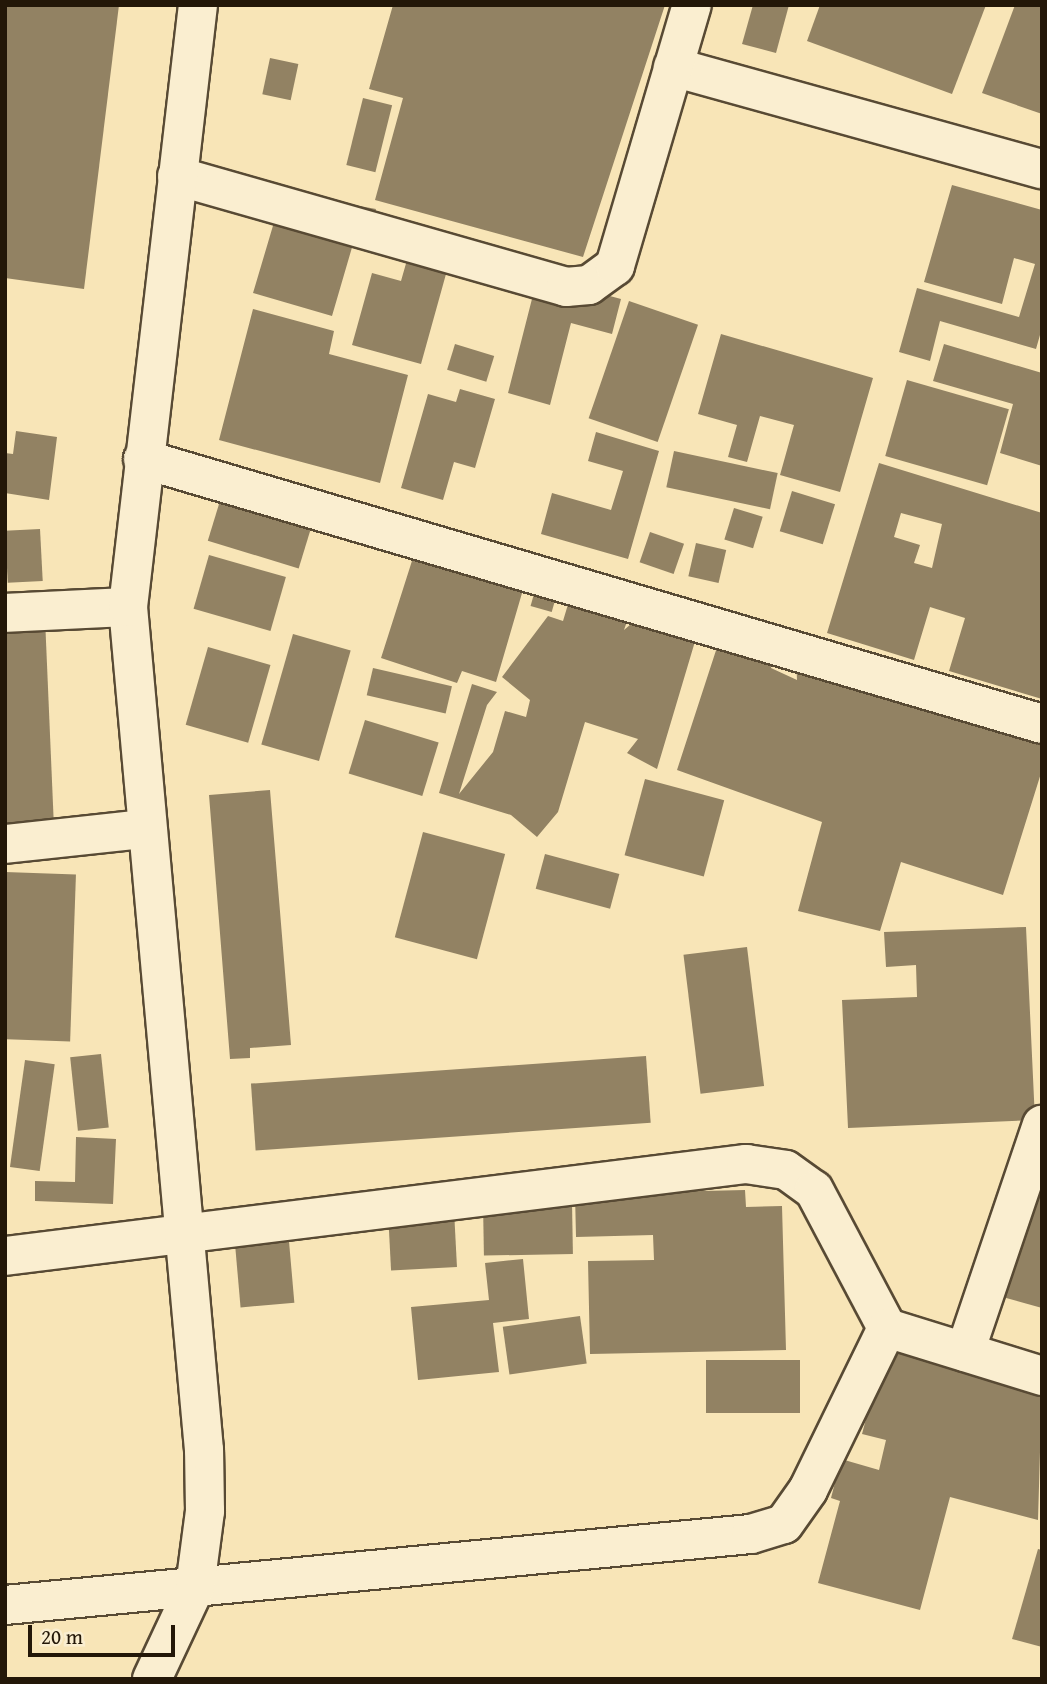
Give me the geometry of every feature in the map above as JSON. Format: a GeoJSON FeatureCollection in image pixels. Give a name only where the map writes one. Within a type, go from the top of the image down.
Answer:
{"type":"FeatureCollection","features":[{"type":"Feature","properties":{"kind":"street"},"geometry":{"type":"LineString","coordinates":[[152,1679],[195,1587],[204,1462],[187,1234],[144,829],[128,607],[143,459],[198,5]]}},
{"type":"Feature","properties":{"kind":"street"},"geometry":{"type":"LineString","coordinates":[[177,176],[566,287],[589,285],[615,265],[692,5]]}},
{"type":"Feature","properties":{"kind":"street"},"geometry":{"type":"LineString","coordinates":[[673,67],[1042,169]]}},
{"type":"Feature","properties":{"kind":"street"},"geometry":{"type":"LineString","coordinates":[[143,459],[1042,724]]}},
{"type":"Feature","properties":{"kind":"street"},"geometry":{"type":"LineString","coordinates":[[5,613],[128,607]]}},
{"type":"Feature","properties":{"kind":"street"},"geometry":{"type":"LineString","coordinates":[[5,844],[144,829]]}},
{"type":"Feature","properties":{"kind":"street"},"geometry":{"type":"LineString","coordinates":[[965,1352],[1042,1125]]}},
{"type":"Feature","properties":{"kind":"street"},"geometry":{"type":"LineString","coordinates":[[5,1256],[746,1164],[786,1170],[814,1190],[887,1328],[1042,1376]]}},
{"type":"Feature","properties":{"kind":"street"},"geometry":{"type":"LineString","coordinates":[[5,1605],[751,1534],[784,1524],[808,1490],[887,1328]]}},
{"type":"Feature","properties":{"kind":"building"},"geometry":{"type":"Polygon","coordinates":[[[5,5],[119,5],[84,289],[5,278],[5,5]]]}},
{"type":"Feature","properties":{"kind":"building"},"geometry":{"type":"Polygon","coordinates":[[[393,5],[665,5],[583,257],[375,200],[403,98],[369,89],[393,5]]]}},
{"type":"Feature","properties":{"kind":"building"},"geometry":{"type":"Polygon","coordinates":[[[753,5],[789,5],[776,53],[742,44],[753,5]]]}},
{"type":"Feature","properties":{"kind":"building"},"geometry":{"type":"Polygon","coordinates":[[[820,5],[986,5],[952,94],[807,41],[820,5]]]}},
{"type":"Feature","properties":{"kind":"building"},"geometry":{"type":"Polygon","coordinates":[[[1015,5],[1042,5],[1042,114],[982,93],[1015,5]]]}},
{"type":"Feature","properties":{"kind":"building"},"geometry":{"type":"Polygon","coordinates":[[[270,58],[298,64],[291,100],[262,94],[270,58]]]}},
{"type":"Feature","properties":{"kind":"building"},"geometry":{"type":"Polygon","coordinates":[[[363,98],[392,105],[375,172],[346,165],[363,98]]]}},
{"type":"Feature","properties":{"kind":"building"},"geometry":{"type":"Polygon","coordinates":[[[952,185],[1042,210],[1042,328],[1036,349],[940,321],[930,361],[899,352],[917,288],[1019,317],[1035,264],[1014,258],[1002,304],[924,282],[952,185]]]}},
{"type":"Feature","properties":{"kind":"building"},"geometry":{"type":"Polygon","coordinates":[[[283,192],[376,209],[365,248],[353,244],[332,316],[253,293],[283,192]]]}},
{"type":"Feature","properties":{"kind":"building"},"geometry":{"type":"Polygon","coordinates":[[[384,215],[511,251],[501,290],[446,274],[421,364],[352,345],[372,273],[401,281],[409,253],[384,215]]]}},
{"type":"Feature","properties":{"kind":"building"},"geometry":{"type":"Polygon","coordinates":[[[584,289],[621,299],[612,334],[571,323],[550,405],[508,393],[534,291],[584,289]]]}},
{"type":"Feature","properties":{"kind":"building"},"geometry":{"type":"Polygon","coordinates":[[[629,301],[698,325],[658,442],[589,418],[629,301]]]}},
{"type":"Feature","properties":{"kind":"building"},"geometry":{"type":"Polygon","coordinates":[[[253,309],[334,331],[329,354],[408,375],[380,483],[219,440],[253,309]]]}},
{"type":"Feature","properties":{"kind":"building"},"geometry":{"type":"Polygon","coordinates":[[[721,334],[873,378],[840,492],[780,475],[794,425],[760,416],[747,462],[728,457],[737,425],[698,414],[721,334]]]}},
{"type":"Feature","properties":{"kind":"building"},"geometry":{"type":"Polygon","coordinates":[[[455,344],[494,356],[486,382],[447,370],[455,344]]]}},
{"type":"Feature","properties":{"kind":"building"},"geometry":{"type":"Polygon","coordinates":[[[944,344],[1042,373],[1042,466],[1000,453],[1013,404],[933,381],[944,344]]]}},
{"type":"Feature","properties":{"kind":"building"},"geometry":{"type":"Polygon","coordinates":[[[907,380],[1009,409],[987,485],[885,456],[907,380]]]}},
{"type":"Feature","properties":{"kind":"building"},"geometry":{"type":"Polygon","coordinates":[[[460,389],[495,399],[475,468],[454,462],[443,500],[401,488],[428,394],[456,402],[460,389]]]}},
{"type":"Feature","properties":{"kind":"building"},"geometry":{"type":"Polygon","coordinates":[[[16,431],[57,437],[49,500],[5,493],[5,453],[13,454],[16,431]]]}},
{"type":"Feature","properties":{"kind":"building"},"geometry":{"type":"Polygon","coordinates":[[[596,432],[659,451],[628,559],[541,534],[552,493],[611,510],[623,471],[588,461],[596,432]]]}},
{"type":"Feature","properties":{"kind":"building"},"geometry":{"type":"Polygon","coordinates":[[[674,451],[778,473],[770,509],[666,487],[674,451]]]}},
{"type":"Feature","properties":{"kind":"building"},"geometry":{"type":"Polygon","coordinates":[[[879,463],[1042,513],[1042,699],[949,671],[965,618],[930,607],[914,660],[827,633],[879,463]],[[901,513],[894,537],[920,545],[914,563],[932,568],[942,524],[901,513]]]}},
{"type":"Feature","properties":{"kind":"building"},"geometry":{"type":"Polygon","coordinates":[[[223,491],[314,519],[299,569],[208,541],[223,491]]]}},
{"type":"Feature","properties":{"kind":"building"},"geometry":{"type":"Polygon","coordinates":[[[792,491],[835,504],[823,544],[780,531],[792,491]]]}},
{"type":"Feature","properties":{"kind":"building"},"geometry":{"type":"Polygon","coordinates":[[[734,508],[763,517],[753,548],[724,540],[734,508]]]}},
{"type":"Feature","properties":{"kind":"building"},"geometry":{"type":"Polygon","coordinates":[[[40,529],[43,581],[8,583],[5,531],[40,529]]]}},
{"type":"Feature","properties":{"kind":"building"},"geometry":{"type":"Polygon","coordinates":[[[650,532],[684,544],[674,574],[640,562],[650,532]]]}},
{"type":"Feature","properties":{"kind":"building"},"geometry":{"type":"Polygon","coordinates":[[[418,542],[527,576],[496,682],[462,671],[457,683],[381,658],[418,542]]]}},
{"type":"Feature","properties":{"kind":"building"},"geometry":{"type":"Polygon","coordinates":[[[696,543],[726,550],[719,583],[688,576],[696,543]]]}},
{"type":"Feature","properties":{"kind":"building"},"geometry":{"type":"Polygon","coordinates":[[[209,555],[286,577],[270,631],[194,609],[209,555]]]}},
{"type":"Feature","properties":{"kind":"building"},"geometry":{"type":"Polygon","coordinates":[[[538,580],[559,586],[552,612],[531,606],[538,580]]]}},
{"type":"Feature","properties":{"kind":"building"},"geometry":{"type":"Polygon","coordinates":[[[572,591],[632,607],[624,630],[644,613],[699,628],[657,769],[627,753],[638,739],[585,722],[558,812],[537,837],[511,815],[439,793],[472,684],[497,692],[487,705],[459,794],[493,752],[505,711],[526,717],[530,700],[502,677],[548,616],[563,621],[572,591]]]}},
{"type":"Feature","properties":{"kind":"building"},"geometry":{"type":"Polygon","coordinates":[[[45,618],[54,828],[5,830],[5,619],[45,618]]]}},
{"type":"Feature","properties":{"kind":"building"},"geometry":{"type":"Polygon","coordinates":[[[293,634],[351,651],[319,761],[261,745],[293,634]]]}},
{"type":"Feature","properties":{"kind":"building"},"geometry":{"type":"Polygon","coordinates":[[[721,635],[772,653],[771,668],[797,680],[796,658],[1042,733],[1042,770],[1003,895],[901,862],[880,931],[798,911],[822,822],[677,770],[721,635]]]}},
{"type":"Feature","properties":{"kind":"building"},"geometry":{"type":"Polygon","coordinates":[[[208,647],[270,665],[248,743],[186,725],[208,647]]]}},
{"type":"Feature","properties":{"kind":"building"},"geometry":{"type":"Polygon","coordinates":[[[373,668],[452,686],[446,714],[367,695],[373,668]]]}},
{"type":"Feature","properties":{"kind":"building"},"geometry":{"type":"Polygon","coordinates":[[[365,720],[439,743],[422,796],[349,774],[365,720]]]}},
{"type":"Feature","properties":{"kind":"building"},"geometry":{"type":"Polygon","coordinates":[[[645,779],[724,800],[704,877],[625,855],[645,779]]]}},
{"type":"Feature","properties":{"kind":"building"},"geometry":{"type":"Polygon","coordinates":[[[270,790],[291,1045],[250,1048],[250,1058],[230,1059],[209,795],[270,790]]]}},
{"type":"Feature","properties":{"kind":"building"},"geometry":{"type":"Polygon","coordinates":[[[423,832],[505,854],[477,959],[395,937],[423,832]]]}},
{"type":"Feature","properties":{"kind":"building"},"geometry":{"type":"Polygon","coordinates":[[[545,854],[619,874],[610,909],[536,889],[545,854]]]}},
{"type":"Feature","properties":{"kind":"building"},"geometry":{"type":"Polygon","coordinates":[[[5,872],[76,874],[70,1041],[5,1039],[5,872]]]}},
{"type":"Feature","properties":{"kind":"building"},"geometry":{"type":"Polygon","coordinates":[[[1026,927],[1035,1120],[848,1128],[842,1000],[917,997],[916,965],[886,967],[884,932],[1026,927]]]}},
{"type":"Feature","properties":{"kind":"building"},"geometry":{"type":"Polygon","coordinates":[[[747,947],[764,1086],[701,1094],[683,955],[747,947]]]}},
{"type":"Feature","properties":{"kind":"building"},"geometry":{"type":"Polygon","coordinates":[[[101,1054],[109,1128],[78,1131],[70,1057],[101,1054]]]}},
{"type":"Feature","properties":{"kind":"building"},"geometry":{"type":"Polygon","coordinates":[[[646,1056],[651,1123],[256,1150],[251,1084],[646,1056]]]}},
{"type":"Feature","properties":{"kind":"building"},"geometry":{"type":"Polygon","coordinates":[[[25,1060],[55,1064],[40,1171],[10,1167],[25,1060]]]}},
{"type":"Feature","properties":{"kind":"building"},"geometry":{"type":"Polygon","coordinates":[[[76,1137],[116,1139],[113,1204],[35,1201],[35,1181],[75,1182],[76,1137]]]}},
{"type":"Feature","properties":{"kind":"building"},"geometry":{"type":"Polygon","coordinates":[[[745,1190],[746,1207],[782,1206],[786,1350],[590,1354],[588,1261],[654,1260],[653,1235],[576,1237],[575,1194],[745,1190]]]}},
{"type":"Feature","properties":{"kind":"building"},"geometry":{"type":"Polygon","coordinates":[[[1028,1190],[1042,1194],[1042,1308],[999,1296],[1028,1190]]]}},
{"type":"Feature","properties":{"kind":"building"},"geometry":{"type":"Polygon","coordinates":[[[572,1202],[573,1254],[484,1256],[483,1204],[572,1202]]]}},
{"type":"Feature","properties":{"kind":"building"},"geometry":{"type":"Polygon","coordinates":[[[454,1210],[457,1267],[391,1270],[388,1213],[454,1210]]]}},
{"type":"Feature","properties":{"kind":"building"},"geometry":{"type":"Polygon","coordinates":[[[288,1230],[294,1303],[241,1307],[234,1235],[288,1230]]]}},
{"type":"Feature","properties":{"kind":"building"},"geometry":{"type":"Polygon","coordinates":[[[523,1259],[529,1319],[493,1323],[499,1372],[418,1380],[411,1307],[489,1300],[485,1263],[523,1259]]]}},
{"type":"Feature","properties":{"kind":"building"},"geometry":{"type":"Polygon","coordinates":[[[580,1316],[587,1364],[509,1374],[503,1327],[580,1316]]]}},
{"type":"Feature","properties":{"kind":"building"},"geometry":{"type":"Polygon","coordinates":[[[886,1343],[1042,1384],[1038,1520],[950,1497],[920,1610],[818,1583],[840,1501],[831,1498],[841,1459],[879,1470],[886,1440],[862,1434],[886,1343]]]}},
{"type":"Feature","properties":{"kind":"building"},"geometry":{"type":"Polygon","coordinates":[[[706,1360],[800,1360],[800,1413],[706,1413],[706,1360]]]}},
{"type":"Feature","properties":{"kind":"building"},"geometry":{"type":"Polygon","coordinates":[[[1038,1549],[1042,1550],[1042,1647],[1012,1639],[1038,1549]]]}}]}
